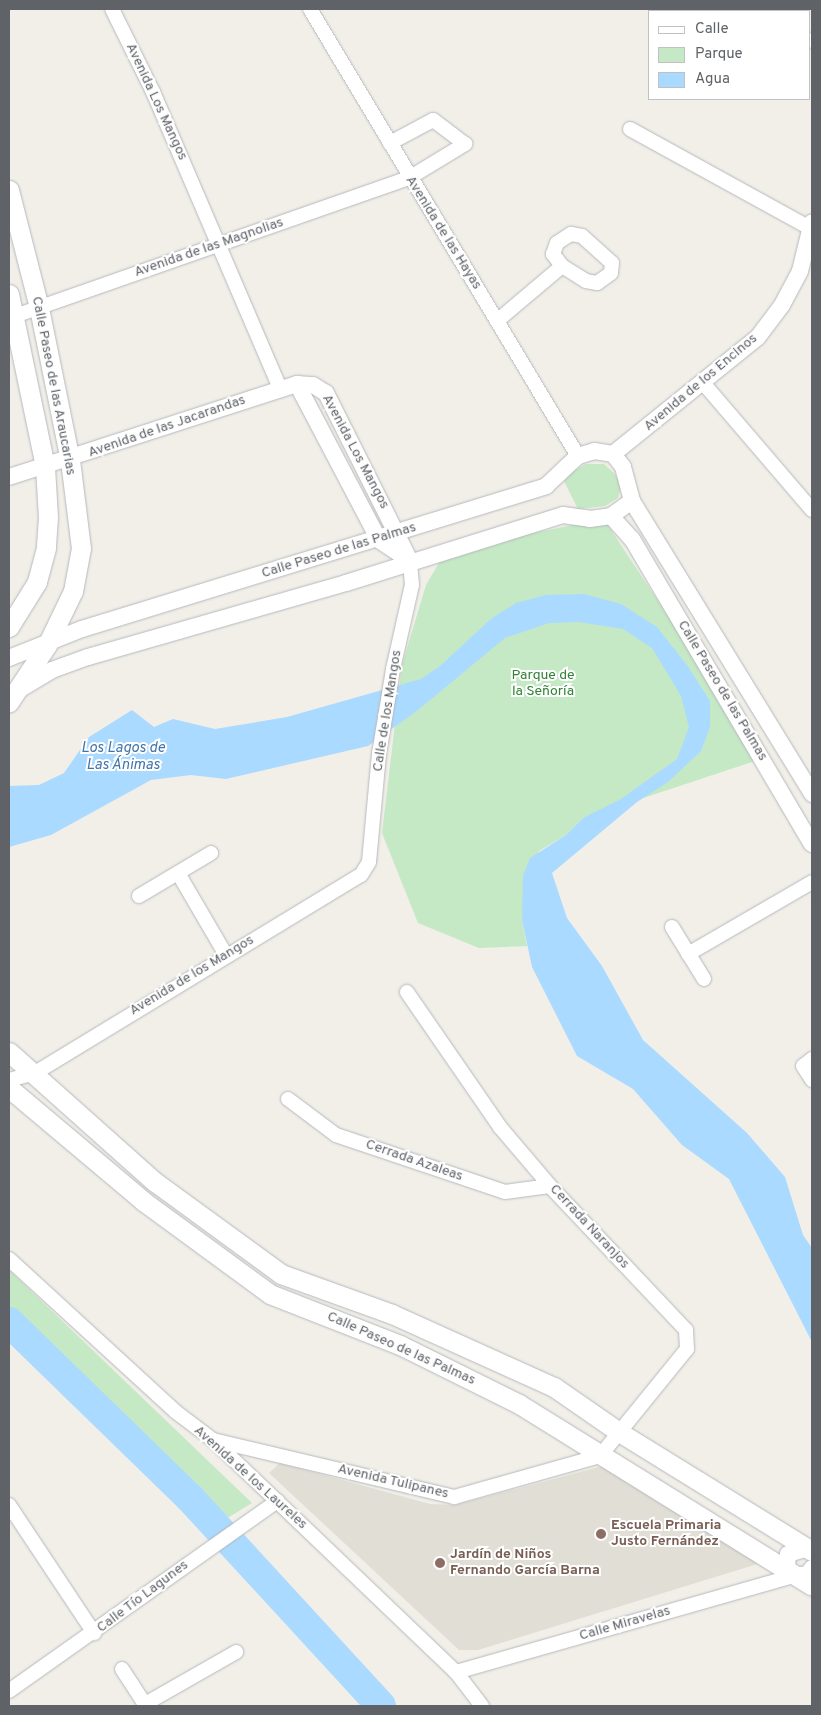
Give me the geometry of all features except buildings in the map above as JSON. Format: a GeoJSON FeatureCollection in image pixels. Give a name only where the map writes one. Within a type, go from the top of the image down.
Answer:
{"type":"FeatureCollection","features":[{"type":"Feature","properties":{"kind":"main road","name":"Calle Paseo de las Araucarias"},"geometry":{"type":"LineString","coordinates":[[9,190],[39,308],[70,460],[81,548],[73,591],[47,645],[14,696]]}},
{"type":"Feature","properties":{"kind":"main road","name":"Calle Paseo de las Araucarias"},"geometry":{"type":"LineString","coordinates":[[9,294],[12,318],[45,467],[48,517],[46,548],[36,582],[9,627]]}},
{"type":"Feature","properties":{"kind":"main road","name":"Calle Paseo de las Palmas"},"geometry":{"type":"LineString","coordinates":[[9,1052],[156,1182],[281,1274],[392,1314],[545,1383],[619,1432],[811,1549]]}},
{"type":"Feature","properties":{"kind":"main road","name":"Calle Paseo de las Palmas"},"geometry":{"type":"LineString","coordinates":[[9,1088],[142,1201],[270,1294],[455,1370],[519,1404],[812,1586]]}},
{"type":"Feature","properties":{"kind":"street","name":"Avenida Los Mangos"},"geometry":{"type":"LineString","coordinates":[[112,9],[154,92],[280,389]]}},
{"type":"Feature","properties":{"kind":"street","name":"Avenida de las Hayas"},"geometry":{"type":"LineString","coordinates":[[310,9],[409,178],[578,456]]}},
{"type":"Feature","properties":{"kind":"street","name":"Avenida de las Magnolias"},"geometry":{"type":"LineString","coordinates":[[12,318],[409,178],[465,144],[433,120],[390,143]]}},
{"type":"Feature","properties":{"kind":"street"},"geometry":{"type":"LineString","coordinates":[[630,129],[811,225]]}},
{"type":"Feature","properties":{"kind":"street","name":"Avenida de los Encinos"},"geometry":{"type":"LineString","coordinates":[[613,454],[704,384],[758,337],[782,305],[800,271],[811,225]]}},
{"type":"Feature","properties":{"kind":"street"},"geometry":{"type":"LineString","coordinates":[[497,321],[562,266]]}},
{"type":"Feature","properties":{"kind":"street","name":"Avenida Los Mangos"},"geometry":{"type":"LineString","coordinates":[[297,384],[313,385],[326,393],[398,533],[410,562]]}},
{"type":"Feature","properties":{"kind":"street","name":"Avenida Los Mangos"},"geometry":{"type":"LineString","coordinates":[[297,384],[379,540],[410,562]]}},
{"type":"Feature","properties":{"kind":"street","name":"Avenida de las Jacarandas"},"geometry":{"type":"LineString","coordinates":[[9,477],[70,460],[297,384]]}},
{"type":"Feature","properties":{"kind":"street"},"geometry":{"type":"LineString","coordinates":[[704,384],[812,510]]}},
{"type":"Feature","properties":{"kind":"street"},"geometry":{"type":"LineString","coordinates":[[578,456],[594,451],[613,454]]}},
{"type":"Feature","properties":{"kind":"street","name":"Calle Paseo de las Palmas"},"geometry":{"type":"LineString","coordinates":[[613,454],[623,467],[632,501],[812,794]]}},
{"type":"Feature","properties":{"kind":"street","name":"Calle Paseo de las Palmas"},"geometry":{"type":"LineString","coordinates":[[9,658],[47,645],[82,629],[379,540],[546,486],[578,456]]}},
{"type":"Feature","properties":{"kind":"street"},"geometry":{"type":"LineString","coordinates":[[14,696],[52,670],[88,657],[346,583],[563,515],[590,520],[611,516],[632,501]]}},
{"type":"Feature","properties":{"kind":"street","name":"Calle Paseo de las Palmas"},"geometry":{"type":"LineString","coordinates":[[611,516],[632,539],[807,823],[812,844]]}},
{"type":"Feature","properties":{"kind":"street","name":"Calle de los Mangos"},"geometry":{"type":"LineString","coordinates":[[370,862],[379,754],[393,669],[412,585],[410,562]]}},
{"type":"Feature","properties":{"kind":"street"},"geometry":{"type":"LineString","coordinates":[[139,896],[211,853]]}},
{"type":"Feature","properties":{"kind":"street","name":"Avenida de los Mangos"},"geometry":{"type":"LineString","coordinates":[[9,1080],[35,1074],[226,955],[361,875],[370,862]]}},
{"type":"Feature","properties":{"kind":"street"},"geometry":{"type":"LineString","coordinates":[[178,873],[226,955]]}},
{"type":"Feature","properties":{"kind":"street"},"geometry":{"type":"LineString","coordinates":[[688,954],[812,882]]}},
{"type":"Feature","properties":{"kind":"street"},"geometry":{"type":"LineString","coordinates":[[672,927],[704,979]]}},
{"type":"Feature","properties":{"kind":"street","name":"Cerrada Naranjos"},"geometry":{"type":"LineString","coordinates":[[407,992],[500,1127],[550,1186],[686,1330],[688,1339],[687,1349],[600,1456]]}},
{"type":"Feature","properties":{"kind":"street"},"geometry":{"type":"LineString","coordinates":[[812,1059],[803,1066],[812,1080]]}},
{"type":"Feature","properties":{"kind":"street","name":"Cerrada Azaleas"},"geometry":{"type":"LineString","coordinates":[[288,1099],[336,1135],[505,1192],[550,1186]]}},
{"type":"Feature","properties":{"kind":"street","name":"Avenida de los Laureles"},"geometry":{"type":"LineString","coordinates":[[9,1259],[176,1412],[213,1440],[456,1672],[482,1706]]}},
{"type":"Feature","properties":{"kind":"street","name":"Avenida Tulipanes"},"geometry":{"type":"LineString","coordinates":[[213,1440],[454,1497],[600,1456]]}},
{"type":"Feature","properties":{"kind":"street","name":"Calle Tío Lagunes"},"geometry":{"type":"LineString","coordinates":[[9,1692],[94,1633],[216,1542],[277,1501]]}},
{"type":"Feature","properties":{"kind":"street"},"geometry":{"type":"LineString","coordinates":[[9,1506],[94,1633]]}},
{"type":"Feature","properties":{"kind":"street"},"geometry":{"type":"LineString","coordinates":[[811,1549],[788,1554],[787,1567],[794,1576],[808,1574],[812,1568]]}},
{"type":"Feature","properties":{"kind":"street","name":"Calle Miravelas"},"geometry":{"type":"LineString","coordinates":[[456,1672],[794,1576]]}},
{"type":"Feature","properties":{"kind":"street"},"geometry":{"type":"LineString","coordinates":[[122,1670],[145,1705],[236,1652]]}},
{"type":"Feature","properties":{"kind":"shaded area"},"geometry":{"type":"Polygon","coordinates":[[[280,1463],[430,1504],[455,1505],[603,1466],[764,1562],[478,1650],[459,1650],[269,1473],[280,1463]]]}},
{"type":"Feature","properties":{"kind":"green space"},"geometry":{"type":"Polygon","coordinates":[[[586,464],[604,464],[615,474],[621,486],[618,498],[605,506],[578,509],[564,481],[570,473],[586,464]]]}},
{"type":"Feature","properties":{"kind":"green space","name":"Parque de la Señoría"},"geometry":{"type":"Polygon","coordinates":[[[607,524],[697,660],[758,760],[583,818],[566,835],[539,851],[522,920],[527,946],[479,948],[418,923],[382,833],[402,665],[426,585],[440,561],[510,538],[573,525],[607,524]]]}},
{"type":"Feature","properties":{"kind":"green space"},"geometry":{"type":"Polygon","coordinates":[[[9,1270],[252,1503],[221,1522],[9,1316],[9,1270]]]}},
{"type":"Feature","properties":{"kind":"water","name":"Los Lagos de Las Ánimas"},"geometry":{"type":"Polygon","coordinates":[[[584,594],[621,604],[657,627],[687,665],[710,701],[710,727],[701,751],[668,782],[637,802],[552,873],[567,918],[602,966],[643,1040],[747,1133],[785,1177],[803,1235],[812,1248],[812,1342],[729,1179],[682,1145],[633,1089],[577,1056],[532,967],[522,920],[523,876],[530,858],[566,835],[583,818],[621,799],[677,759],[689,727],[681,696],[652,648],[623,629],[579,622],[549,623],[505,638],[418,710],[368,746],[226,779],[191,775],[151,780],[51,835],[9,847],[9,786],[39,785],[64,773],[89,737],[132,710],[154,727],[173,719],[215,729],[287,717],[421,679],[440,666],[492,618],[516,603],[546,595],[584,594]]]}},
{"type":"Feature","properties":{"kind":"waterway"},"geometry":{"type":"LineString","coordinates":[[9,1322],[190,1498],[381,1706]]}},
{"type":"Feature","properties":{"kind":"place","name":"Escuela Primaria Justo Fernández"},"geometry":{"type":"Point","coordinates":[601,1534]}},
{"type":"Feature","properties":{"kind":"place","name":"Jardín de Niños Fernando García Barna"},"geometry":{"type":"Point","coordinates":[440,1563]}}]}
